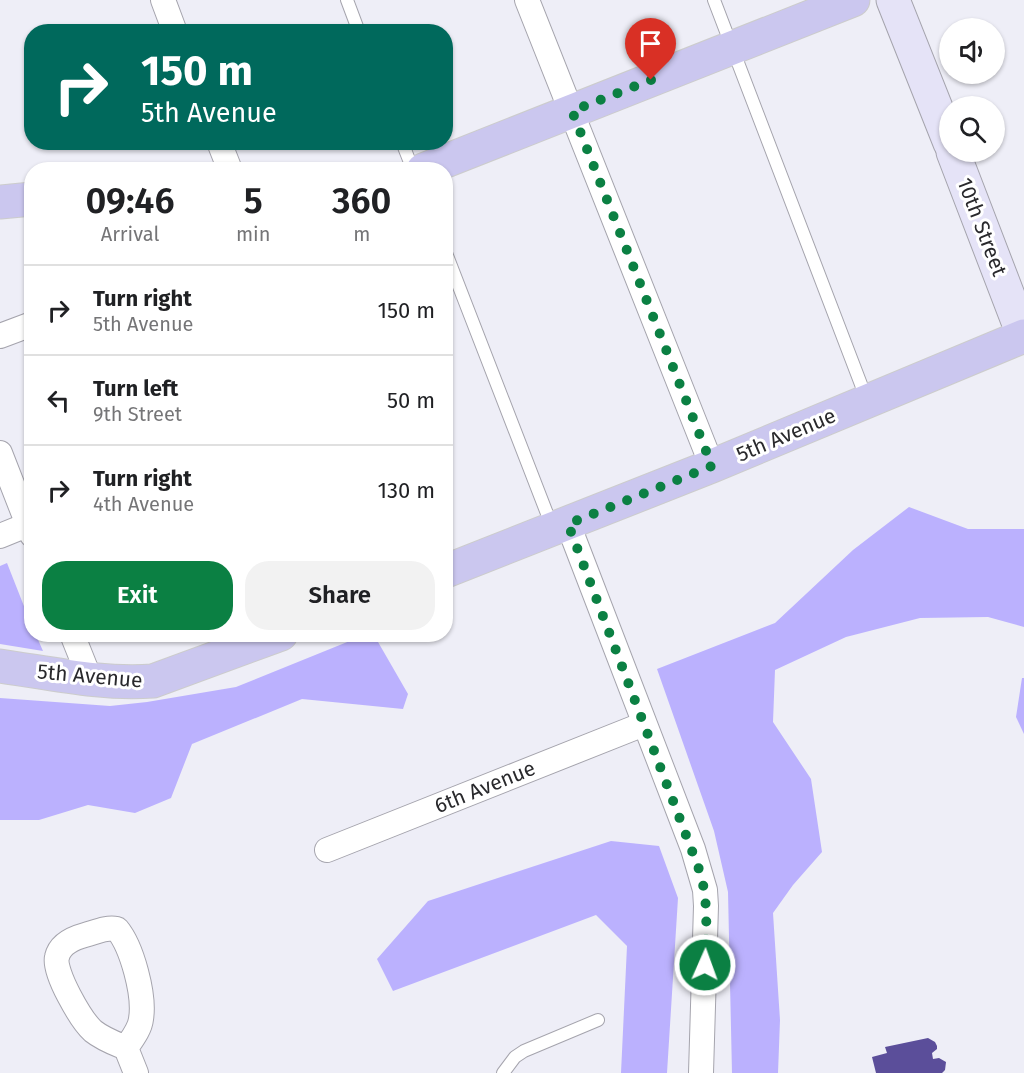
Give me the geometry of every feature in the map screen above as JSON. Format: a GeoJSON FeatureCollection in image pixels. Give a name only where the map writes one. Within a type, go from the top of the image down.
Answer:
{"type":"FeatureCollection","features":[{"type":"Feature","properties":{"kind":"main road"},"geometry":{"type":"LineString","coordinates":[[443,162],[853,0]]}},
{"type":"Feature","properties":{"kind":"main road"},"geometry":{"type":"LineString","coordinates":[[0,202],[24,200]]}},
{"type":"Feature","properties":{"kind":"main road","name":"5th Avenue"},"geometry":{"type":"LineString","coordinates":[[453,568],[712,466],[1024,336]]}},
{"type":"Feature","properties":{"kind":"main road","name":"5th Avenue"},"geometry":{"type":"LineString","coordinates":[[0,666],[90,679],[153,681],[236,642]]}},
{"type":"Feature","properties":{"kind":"street"},"geometry":{"type":"LineString","coordinates":[[163,0],[172,24]]}},
{"type":"Feature","properties":{"kind":"street"},"geometry":{"type":"LineString","coordinates":[[527,0],[712,466]]}},
{"type":"Feature","properties":{"kind":"street"},"geometry":{"type":"LineString","coordinates":[[893,0],[939,115]]}},
{"type":"Feature","properties":{"kind":"street","name":"10th Street"},"geometry":{"type":"LineString","coordinates":[[957,162],[1024,336]]}},
{"type":"Feature","properties":{"kind":"street"},"geometry":{"type":"LineString","coordinates":[[0,336],[24,327]]}},
{"type":"Feature","properties":{"kind":"street"},"geometry":{"type":"LineString","coordinates":[[0,453],[24,517]]}},
{"type":"Feature","properties":{"kind":"street"},"geometry":{"type":"LineString","coordinates":[[561,526],[644,724],[693,849],[705,891],[706,944],[700,1073]]}},
{"type":"Feature","properties":{"kind":"street"},"geometry":{"type":"LineString","coordinates":[[0,536],[24,531]]}},
{"type":"Feature","properties":{"kind":"street"},"geometry":{"type":"LineString","coordinates":[[75,642],[90,679]]}},
{"type":"Feature","properties":{"kind":"street","name":"6th Avenue"},"geometry":{"type":"LineString","coordinates":[[327,850],[644,724]]}},
{"type":"Feature","properties":{"kind":"street"},"geometry":{"type":"LineString","coordinates":[[126,1048],[141,1021],[140,988],[124,938],[117,929],[109,928],[68,942],[57,954],[56,964],[76,1010],[91,1029],[103,1038],[126,1048],[136,1073]]}},
{"type":"Feature","properties":{"kind":"lane"},"geometry":{"type":"LineString","coordinates":[[347,0],[356,24]]}},
{"type":"Feature","properties":{"kind":"lane"},"geometry":{"type":"LineString","coordinates":[[714,0],[867,400]]}},
{"type":"Feature","properties":{"kind":"lane"},"geometry":{"type":"LineString","coordinates":[[453,270],[561,526]]}},
{"type":"Feature","properties":{"kind":"lane"},"geometry":{"type":"LineString","coordinates":[[503,1073],[524,1051],[598,1020]]}},
{"type":"Feature","properties":{"kind":"shaded area"},"geometry":{"type":"Polygon","coordinates":[[[909,507],[968,529],[1024,529],[1024,627],[988,617],[920,618],[846,637],[775,670],[773,722],[811,779],[822,852],[793,885],[773,913],[780,1020],[778,1073],[732,1073],[728,892],[714,831],[657,669],[775,623],[853,550],[909,507]]]}},
{"type":"Feature","properties":{"kind":"shaded area"},"geometry":{"type":"Polygon","coordinates":[[[7,563],[24,606],[24,642],[39,642],[43,651],[0,644],[0,566],[7,563]]]}},
{"type":"Feature","properties":{"kind":"shaded area"},"geometry":{"type":"Polygon","coordinates":[[[347,642],[378,642],[408,694],[403,709],[302,699],[192,744],[171,798],[135,813],[88,805],[39,820],[0,820],[0,698],[110,706],[236,687],[347,642]]]}},
{"type":"Feature","properties":{"kind":"shaded area"},"geometry":{"type":"Polygon","coordinates":[[[1022,678],[1024,678],[1024,734],[1016,717],[1022,678]]]}},
{"type":"Feature","properties":{"kind":"shaded area"},"geometry":{"type":"Polygon","coordinates":[[[611,841],[659,846],[678,898],[667,1073],[621,1073],[627,946],[596,915],[393,991],[377,959],[428,901],[611,841]]]}},
{"type":"Feature","properties":{"kind":"building"},"geometry":{"type":"Polygon","coordinates":[[[928,1038],[937,1046],[932,1053],[933,1059],[939,1058],[946,1062],[942,1073],[876,1073],[872,1057],[887,1053],[885,1047],[928,1038]]]}},
{"type":"Feature","properties":{"kind":"route"},"geometry":{"type":"LineString","coordinates":[[651,80],[572,111],[712,466],[568,524],[693,849],[705,891],[705,965]]}}]}
